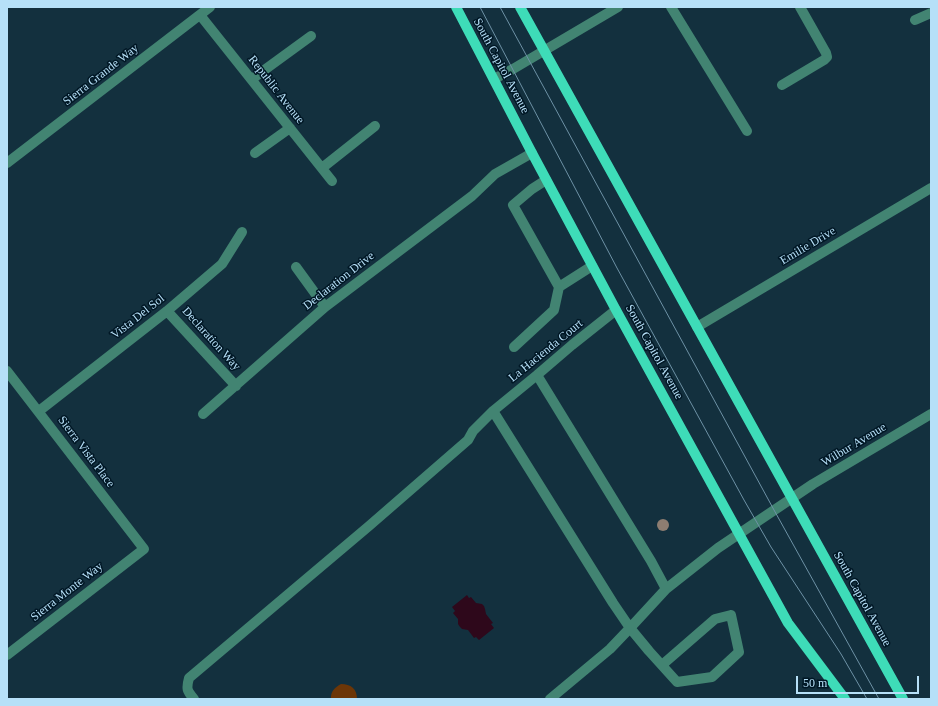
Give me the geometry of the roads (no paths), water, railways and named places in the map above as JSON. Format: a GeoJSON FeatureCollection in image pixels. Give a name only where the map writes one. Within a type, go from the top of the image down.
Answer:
{"type":"FeatureCollection","features":[{"type":"Feature","properties":{"kind":"main road","name":"South Capitol Avenue"},"geometry":{"type":"LineString","coordinates":[[456,7],[592,266],[788,623],[845,699]]}},
{"type":"Feature","properties":{"kind":"main road","name":"South Capitol Avenue"},"geometry":{"type":"LineString","coordinates":[[520,7],[903,699]]}},
{"type":"Feature","properties":{"kind":"street","name":"Sierra Grande Way"},"geometry":{"type":"LineString","coordinates":[[7,163],[210,7]]}},
{"type":"Feature","properties":{"kind":"street"},"geometry":{"type":"LineString","coordinates":[[494,79],[618,7]]}},
{"type":"Feature","properties":{"kind":"street"},"geometry":{"type":"LineString","coordinates":[[671,7],[747,131]]}},
{"type":"Feature","properties":{"kind":"street"},"geometry":{"type":"LineString","coordinates":[[782,85],[827,57],[800,7]]}},
{"type":"Feature","properties":{"kind":"street"},"geometry":{"type":"LineString","coordinates":[[915,20],[931,13]]}},
{"type":"Feature","properties":{"kind":"street","name":"Republic Avenue"},"geometry":{"type":"LineString","coordinates":[[200,15],[332,181]]}},
{"type":"Feature","properties":{"kind":"street"},"geometry":{"type":"LineString","coordinates":[[252,79],[311,36]]}},
{"type":"Feature","properties":{"kind":"street"},"geometry":{"type":"LineString","coordinates":[[322,168],[375,126]]}},
{"type":"Feature","properties":{"kind":"street"},"geometry":{"type":"LineString","coordinates":[[255,154],[290,128]]}},
{"type":"Feature","properties":{"kind":"street","name":"Declaration Drive"},"geometry":{"type":"LineString","coordinates":[[203,414],[325,306],[472,196],[495,174],[532,154]]}},
{"type":"Feature","properties":{"kind":"street"},"geometry":{"type":"LineString","coordinates":[[514,347],[554,310],[559,287],[513,205],[532,189],[546,180]]}},
{"type":"Feature","properties":{"kind":"street","name":"Emilie Drive"},"geometry":{"type":"LineString","coordinates":[[697,327],[931,188]]}},
{"type":"Feature","properties":{"kind":"street","name":"Vista Del Sol"},"geometry":{"type":"LineString","coordinates":[[39,411],[167,311],[222,264],[242,232]]}},
{"type":"Feature","properties":{"kind":"street"},"geometry":{"type":"LineString","coordinates":[[559,287],[592,266]]}},
{"type":"Feature","properties":{"kind":"street"},"geometry":{"type":"LineString","coordinates":[[296,267],[325,306]]}},
{"type":"Feature","properties":{"kind":"street","name":"La Hacienda Court"},"geometry":{"type":"LineString","coordinates":[[194,699],[188,692],[187,685],[189,678],[468,440],[473,431],[493,411],[616,310]]}},
{"type":"Feature","properties":{"kind":"street","name":"Declaration Way"},"geometry":{"type":"LineString","coordinates":[[167,311],[236,386]]}},
{"type":"Feature","properties":{"kind":"street","name":"Sierra Vista Place"},"geometry":{"type":"LineString","coordinates":[[7,371],[144,549]]}},
{"type":"Feature","properties":{"kind":"street"},"geometry":{"type":"LineString","coordinates":[[537,375],[651,561],[666,589]]}},
{"type":"Feature","properties":{"kind":"street"},"geometry":{"type":"LineString","coordinates":[[493,411],[613,603],[630,628],[662,665],[677,682],[712,677],[739,652],[731,615],[715,619],[662,665]]}},
{"type":"Feature","properties":{"kind":"street","name":"Wilbur Avenue"},"geometry":{"type":"LineString","coordinates":[[550,699],[610,649],[666,589],[738,533],[813,484],[931,414]]}},
{"type":"Feature","properties":{"kind":"street","name":"Sierra Monte Way"},"geometry":{"type":"LineString","coordinates":[[7,655],[144,549]]}},
{"type":"Feature","properties":{"kind":"tram line"},"geometry":{"type":"LineString","coordinates":[[480,7],[617,268],[744,500],[771,547],[841,654],[867,699]]}},
{"type":"Feature","properties":{"kind":"tram line"},"geometry":{"type":"LineString","coordinates":[[500,7],[774,510],[879,699]]}}]}
